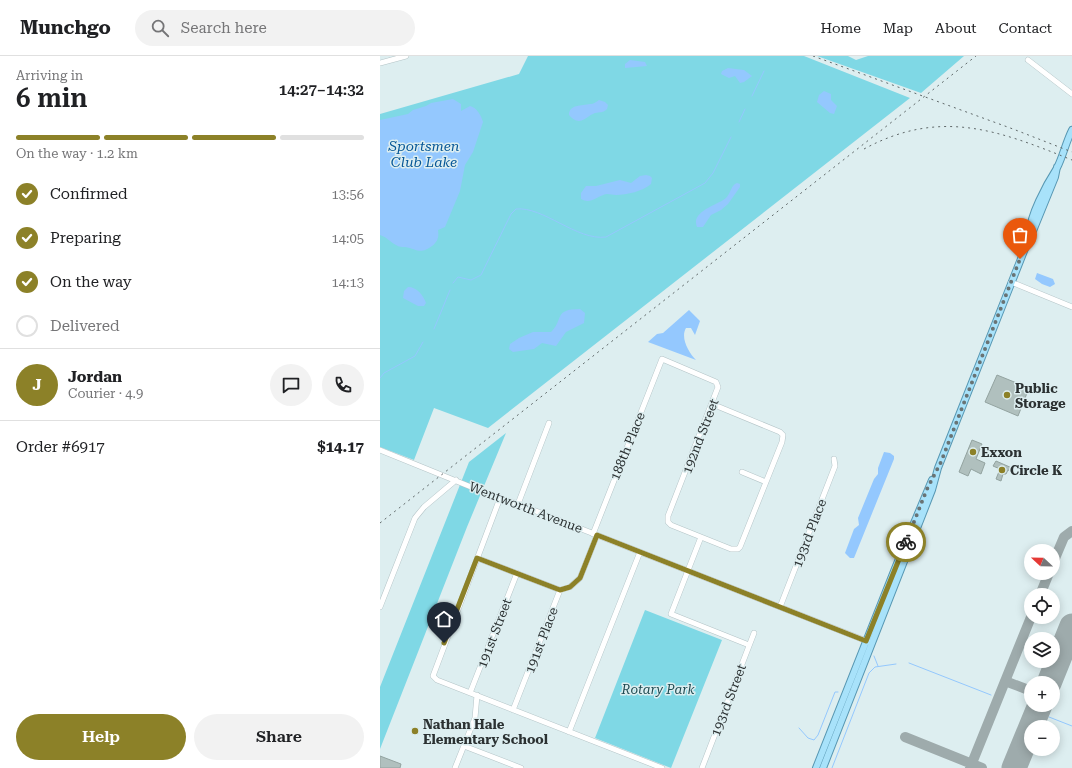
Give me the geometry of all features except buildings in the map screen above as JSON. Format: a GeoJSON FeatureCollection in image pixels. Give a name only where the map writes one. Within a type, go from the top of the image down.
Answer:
{"type":"FeatureCollection","features":[{"type":"Feature","properties":{"kind":"main road"},"geometry":{"type":"LineString","coordinates":[[823,768],[932,490],[938,468],[1011,282],[1050,191],[1057,167],[1072,130]]}},
{"type":"Feature","properties":{"kind":"main road"},"geometry":{"type":"LineString","coordinates":[[816,768],[927,489],[938,468]]}},
{"type":"Feature","properties":{"kind":"street"},"geometry":{"type":"LineString","coordinates":[[380,63],[406,56]]}},
{"type":"Feature","properties":{"kind":"street"},"geometry":{"type":"LineString","coordinates":[[1028,60],[1072,94]]}},
{"type":"Feature","properties":{"kind":"street"},"geometry":{"type":"LineString","coordinates":[[1011,282],[1072,307]]}},
{"type":"Feature","properties":{"kind":"street","name":"192nd Street"},"geometry":{"type":"LineString","coordinates":[[662,359],[717,383],[718,389],[668,516],[668,522],[671,525],[701,537]]}},
{"type":"Feature","properties":{"kind":"street","name":"188th Place"},"geometry":{"type":"LineString","coordinates":[[595,534],[662,359]]}},
{"type":"Feature","properties":{"kind":"street"},"geometry":{"type":"LineString","coordinates":[[712,404],[780,432],[783,435],[742,544],[738,549],[731,548],[701,537],[671,614],[749,644]]}},
{"type":"Feature","properties":{"kind":"street"},"geometry":{"type":"LineString","coordinates":[[518,504],[549,423]]}},
{"type":"Feature","properties":{"kind":"street","name":"Wentworth Avenue"},"geometry":{"type":"LineString","coordinates":[[380,450],[873,643]]}},
{"type":"Feature","properties":{"kind":"street","name":"193rd Place"},"geometry":{"type":"LineString","coordinates":[[780,607],[835,466],[834,459]]}},
{"type":"Feature","properties":{"kind":"street"},"geometry":{"type":"LineString","coordinates":[[742,472],[766,482]]}},
{"type":"Feature","properties":{"kind":"street"},"geometry":{"type":"LineString","coordinates":[[380,607],[381,600],[415,518],[424,507],[456,480]]}},
{"type":"Feature","properties":{"kind":"street"},"geometry":{"type":"LineString","coordinates":[[500,498],[433,676],[437,680],[662,768]]}},
{"type":"Feature","properties":{"kind":"street","name":"191st Place"},"geometry":{"type":"LineString","coordinates":[[513,710],[560,590],[570,587],[580,578],[595,534]]}},
{"type":"Feature","properties":{"kind":"street"},"geometry":{"type":"LineString","coordinates":[[569,732],[640,552]]}},
{"type":"Feature","properties":{"kind":"street"},"geometry":{"type":"LineString","coordinates":[[477,558],[560,590]]}},
{"type":"Feature","properties":{"kind":"street","name":"191st Street"},"geometry":{"type":"LineString","coordinates":[[470,693],[517,573]]}},
{"type":"Feature","properties":{"kind":"street","name":"193rd Street"},"geometry":{"type":"LineString","coordinates":[[702,768],[754,632]]}},
{"type":"Feature","properties":{"kind":"street"},"geometry":{"type":"LineString","coordinates":[[455,768],[474,718],[477,695]]}},
{"type":"Feature","properties":{"kind":"street"},"geometry":{"type":"LineString","coordinates":[[464,746],[521,768]]}},
{"type":"Feature","properties":{"kind":"green space"},"geometry":{"type":"Polygon","coordinates":[[[528,56],[804,56],[910,98],[488,428],[434,408],[414,460],[380,447],[380,114],[519,74],[528,56]]]}},
{"type":"Feature","properties":{"kind":"green space"},"geometry":{"type":"Polygon","coordinates":[[[817,56],[848,56],[856,60],[868,56],[964,56],[921,93],[817,56]]]}},
{"type":"Feature","properties":{"kind":"green space"},"geometry":{"type":"Polygon","coordinates":[[[506,433],[467,527],[380,749],[380,687],[469,462],[506,433]]]}},
{"type":"Feature","properties":{"kind":"green space","name":"Rotary Park"},"geometry":{"type":"Polygon","coordinates":[[[645,610],[722,640],[671,768],[595,738],[645,610]]]}},
{"type":"Feature","properties":{"kind":"water"},"geometry":{"type":"Polygon","coordinates":[[[630,60],[645,62],[647,66],[625,68],[625,64],[630,60]]]}},
{"type":"Feature","properties":{"kind":"water"},"geometry":{"type":"Polygon","coordinates":[[[728,68],[744,70],[752,76],[740,83],[735,76],[729,78],[721,74],[722,71],[728,68]]]}},
{"type":"Feature","properties":{"kind":"water"},"geometry":{"type":"Polygon","coordinates":[[[824,91],[831,94],[831,100],[837,106],[834,114],[830,113],[817,102],[819,95],[824,91]]]}},
{"type":"Feature","properties":{"kind":"water","name":"Sportsmen Club Lake"},"geometry":{"type":"Polygon","coordinates":[[[453,99],[461,104],[461,111],[470,106],[475,108],[480,114],[483,122],[473,152],[465,165],[460,191],[445,227],[438,230],[438,239],[432,246],[428,249],[418,251],[398,246],[380,235],[380,120],[408,114],[413,110],[431,103],[453,99]]]}},
{"type":"Feature","properties":{"kind":"water"},"geometry":{"type":"Polygon","coordinates":[[[599,100],[608,105],[607,109],[604,111],[592,114],[580,121],[576,121],[569,115],[571,109],[574,107],[593,104],[599,100]]]}},
{"type":"Feature","properties":{"kind":"water"},"geometry":{"type":"Polygon","coordinates":[[[646,175],[652,178],[651,184],[639,191],[620,195],[607,194],[588,201],[581,199],[581,193],[586,186],[596,186],[620,180],[631,183],[640,176],[646,175]]]}},
{"type":"Feature","properties":{"kind":"water"},"geometry":{"type":"Polygon","coordinates":[[[737,183],[740,184],[740,187],[728,204],[721,210],[711,215],[703,227],[697,227],[696,221],[702,212],[726,198],[733,185],[737,183]]]}},
{"type":"Feature","properties":{"kind":"water"},"geometry":{"type":"Polygon","coordinates":[[[1037,273],[1053,279],[1055,284],[1050,287],[1042,284],[1035,279],[1037,273]]]}},
{"type":"Feature","properties":{"kind":"water"},"geometry":{"type":"Polygon","coordinates":[[[408,287],[414,288],[421,294],[426,303],[424,306],[418,306],[403,298],[404,291],[408,287]]]}},
{"type":"Feature","properties":{"kind":"water"},"geometry":{"type":"Polygon","coordinates":[[[572,309],[580,309],[585,313],[584,323],[566,332],[556,346],[542,343],[534,349],[513,352],[509,349],[510,344],[533,332],[551,332],[555,328],[562,313],[572,309]]]}},
{"type":"Feature","properties":{"kind":"water"},"geometry":{"type":"Polygon","coordinates":[[[689,310],[700,321],[695,335],[691,328],[686,328],[684,332],[686,345],[696,360],[648,342],[657,334],[663,333],[689,310]]]}},
{"type":"Feature","properties":{"kind":"water"},"geometry":{"type":"Polygon","coordinates":[[[884,452],[890,453],[894,456],[894,459],[854,558],[850,558],[845,553],[854,529],[859,525],[858,518],[874,479],[878,474],[878,468],[884,452]]]}},
{"type":"Feature","properties":{"kind":"waterway"},"geometry":{"type":"LineString","coordinates":[[752,96],[764,71]]}},
{"type":"Feature","properties":{"kind":"waterway"},"geometry":{"type":"LineString","coordinates":[[739,122],[745,109]]}},
{"type":"Feature","properties":{"kind":"waterway"},"geometry":{"type":"LineString","coordinates":[[453,283],[458,277],[471,280],[481,275],[511,214],[516,209],[537,213],[584,234],[595,237],[606,237],[705,183],[713,173],[731,137]]}},
{"type":"Feature","properties":{"kind":"waterway"},"geometry":{"type":"LineString","coordinates":[[434,329],[450,290]]}},
{"type":"Feature","properties":{"kind":"waterway"},"geometry":{"type":"LineString","coordinates":[[380,378],[384,373],[415,356],[423,342]]}},
{"type":"Feature","properties":{"kind":"waterway"},"geometry":{"type":"LineString","coordinates":[[874,656],[878,666]]}},
{"type":"Feature","properties":{"kind":"waterway"},"geometry":{"type":"LineString","coordinates":[[909,663],[991,695]]}},
{"type":"Feature","properties":{"kind":"waterway"},"geometry":{"type":"LineString","coordinates":[[832,768],[869,673],[875,667],[896,664]]}},
{"type":"Feature","properties":{"kind":"waterway"},"geometry":{"type":"LineString","coordinates":[[799,728],[808,738],[814,740],[818,735],[835,692],[838,692]]}},
{"type":"Feature","properties":{"kind":"waterway"},"geometry":{"type":"LineString","coordinates":[[1049,717],[1072,726]]}},
{"type":"Feature","properties":{"kind":"taxiway"},"geometry":{"type":"LineString","coordinates":[[1060,546],[1064,537],[1072,531]]}},
{"type":"Feature","properties":{"kind":"taxiway"},"geometry":{"type":"LineString","coordinates":[[1043,588],[1046,580]]}},
{"type":"Feature","properties":{"kind":"taxiway"},"geometry":{"type":"LineString","coordinates":[[970,768],[1028,624]]}},
{"type":"Feature","properties":{"kind":"taxiway"},"geometry":{"type":"LineString","coordinates":[[1005,681],[1024,688]]}},
{"type":"Feature","properties":{"kind":"taxiway"},"geometry":{"type":"LineString","coordinates":[[905,737],[982,768]]}},
{"type":"Feature","properties":{"kind":"runway"},"geometry":{"type":"LineString","coordinates":[[1052,676],[1072,626]]}},
{"type":"Feature","properties":{"kind":"runway"},"geometry":{"type":"LineString","coordinates":[[1014,768],[1037,712]]}},
{"type":"Feature","properties":{"kind":"railway"},"geometry":{"type":"LineString","coordinates":[[813,56],[1072,152]]}},
{"type":"Feature","properties":{"kind":"railway"},"geometry":{"type":"LineString","coordinates":[[380,523],[976,56]]}},
{"type":"Feature","properties":{"kind":"railway"},"geometry":{"type":"LineString","coordinates":[[864,149],[892,136],[918,129],[944,127],[969,128],[1019,140],[1072,160]]}},
{"type":"Feature","properties":{"kind":"way so far"},"geometry":{"type":"LineString","coordinates":[[906,542],[927,489],[941,462],[1020,259]]}},
{"type":"Feature","properties":{"kind":"place","name":"Public Storage"},"geometry":{"type":"Point","coordinates":[1007,395]}},
{"type":"Feature","properties":{"kind":"place","name":"Exxon"},"geometry":{"type":"Point","coordinates":[973,452]}},
{"type":"Feature","properties":{"kind":"place","name":"Circle K"},"geometry":{"type":"Point","coordinates":[1002,470]}},
{"type":"Feature","properties":{"kind":"place","name":"Nathan Hale Elementary School"},"geometry":{"type":"Point","coordinates":[415,731]}},
{"type":"Feature","properties":{"kind":"route"},"geometry":{"type":"LineString","coordinates":[[444,643],[477,558],[560,590],[570,587],[580,578],[597,535],[866,641],[906,542]]}}]}
